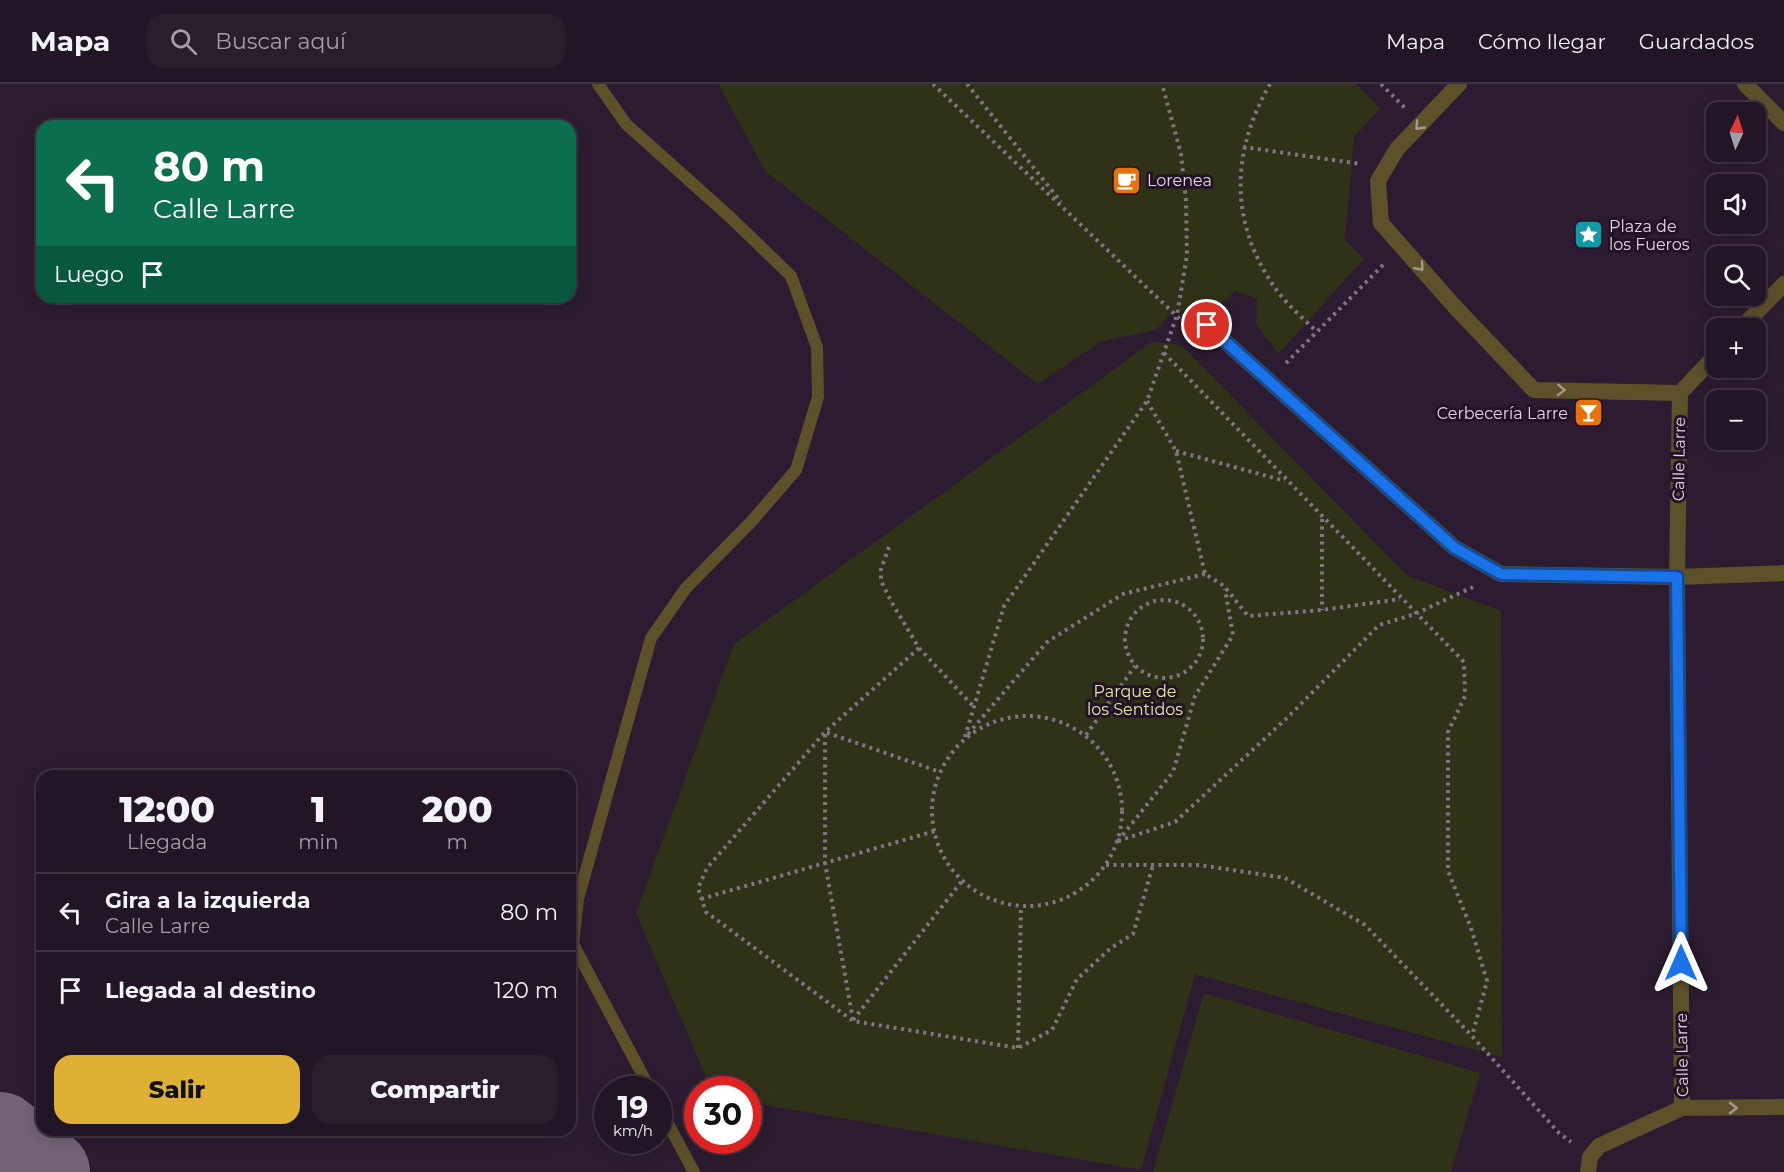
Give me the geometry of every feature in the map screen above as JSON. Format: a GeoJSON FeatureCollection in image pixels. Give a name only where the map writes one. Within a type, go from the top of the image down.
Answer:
{"type":"FeatureCollection","features":[{"type":"Feature","properties":{"kind":"street"},"geometry":{"type":"LineString","coordinates":[[1459,84],[1397,148],[1378,181],[1381,223],[1534,390],[1680,393]]}},
{"type":"Feature","properties":{"kind":"street"},"geometry":{"type":"LineString","coordinates":[[1745,84],[1784,123]]}},
{"type":"Feature","properties":{"kind":"street"},"geometry":{"type":"LineString","coordinates":[[1752,318],[1784,284]]}},
{"type":"Feature","properties":{"kind":"street"},"geometry":{"type":"LineString","coordinates":[[1207,325],[1455,548],[1501,574],[1677,577],[1784,573]]}},
{"type":"Feature","properties":{"kind":"street","name":"Calle Larre"},"geometry":{"type":"LineString","coordinates":[[1706,366],[1680,393],[1677,577],[1682,1108],[1784,1107]]}},
{"type":"Feature","properties":{"kind":"street"},"geometry":{"type":"LineString","coordinates":[[1589,1164],[1599,1146],[1682,1108]]}},
{"type":"Feature","properties":{"kind":"lane"},"geometry":{"type":"LineString","coordinates":[[576,917],[578,899],[651,638],[686,588],[751,522],[796,470],[818,397],[818,347],[791,276],[730,217],[626,124],[598,84]]}},
{"type":"Feature","properties":{"kind":"lane"},"geometry":{"type":"LineString","coordinates":[[576,950],[643,1076]]}},
{"type":"Feature","properties":{"kind":"lane"},"geometry":{"type":"LineString","coordinates":[[672,1131],[694,1172]]}},
{"type":"Feature","properties":{"kind":"path"},"geometry":{"type":"LineString","coordinates":[[933,84],[1192,331],[1207,325]]}},
{"type":"Feature","properties":{"kind":"path"},"geometry":{"type":"LineString","coordinates":[[967,84],[1070,214]]}},
{"type":"Feature","properties":{"kind":"path"},"geometry":{"type":"LineString","coordinates":[[965,737],[1004,606],[1147,401],[1177,315],[1187,255],[1186,201],[1181,154],[1162,84]]}},
{"type":"Feature","properties":{"kind":"path"},"geometry":{"type":"LineString","coordinates":[[1270,84],[1257,108],[1243,147],[1239,201],[1252,248],[1276,289],[1317,332]]}},
{"type":"Feature","properties":{"kind":"path"},"geometry":{"type":"LineString","coordinates":[[1381,84],[1421,124]]}},
{"type":"Feature","properties":{"kind":"path"},"geometry":{"type":"LineString","coordinates":[[1243,147],[1386,167]]}},
{"type":"Feature","properties":{"kind":"path"},"geometry":{"type":"LineString","coordinates":[[1268,381],[1402,246]]}},
{"type":"Feature","properties":{"kind":"path"},"geometry":{"type":"LineString","coordinates":[[1164,353],[1286,482],[1464,662],[1466,696],[1448,732],[1448,871],[1471,928],[1487,981],[1472,1036]]}},
{"type":"Feature","properties":{"kind":"path"},"geometry":{"type":"LineString","coordinates":[[1147,401],[1176,451],[1205,574],[1224,586],[1248,616],[1322,610],[1400,599]]}},
{"type":"Feature","properties":{"kind":"path"},"geometry":{"type":"LineString","coordinates":[[1176,451],[1286,482]]}},
{"type":"Feature","properties":{"kind":"path"},"geometry":{"type":"LineString","coordinates":[[1322,519],[1322,610]]}},
{"type":"Feature","properties":{"kind":"path"},"geometry":{"type":"LineString","coordinates":[[889,548],[880,569],[881,581],[919,648],[974,708]]}},
{"type":"Feature","properties":{"kind":"path"},"geometry":{"type":"LineString","coordinates":[[1205,574],[1123,594],[1047,642],[944,762],[932,792],[935,831],[942,855],[962,881],[989,899],[1021,906],[1053,902],[1083,888],[1106,865],[1118,841],[1173,772],[1195,696],[1233,635],[1224,586]]}},
{"type":"Feature","properties":{"kind":"path"},"geometry":{"type":"LineString","coordinates":[[1118,841],[1175,822],[1288,717],[1379,625],[1415,614],[1501,574]]}},
{"type":"Feature","properties":{"kind":"path"},"geometry":{"type":"LineString","coordinates":[[1173,601],[1194,614],[1203,638],[1201,652],[1195,663],[1185,672],[1172,677],[1159,678],[1135,666],[1125,643],[1130,619],[1138,610],[1155,602],[1173,601]]}},
{"type":"Feature","properties":{"kind":"path"},"geometry":{"type":"LineString","coordinates":[[919,648],[825,732],[707,868],[698,888],[706,912],[853,1020],[1018,1048],[1052,1030],[1077,979],[1111,948],[1133,934],[1154,865]]}},
{"type":"Feature","properties":{"kind":"path"},"geometry":{"type":"LineString","coordinates":[[1086,735],[1135,666]]}},
{"type":"Feature","properties":{"kind":"path"},"geometry":{"type":"LineString","coordinates":[[965,737],[993,721],[1025,714],[1057,720],[1086,735],[1106,757],[1119,783],[1123,813],[1118,841]]}},
{"type":"Feature","properties":{"kind":"path"},"geometry":{"type":"LineString","coordinates":[[825,732],[940,772]]}},
{"type":"Feature","properties":{"kind":"path"},"geometry":{"type":"LineString","coordinates":[[825,732],[825,863],[853,1020]]}},
{"type":"Feature","properties":{"kind":"path"},"geometry":{"type":"LineString","coordinates":[[701,899],[935,831]]}},
{"type":"Feature","properties":{"kind":"path"},"geometry":{"type":"LineString","coordinates":[[1106,865],[1199,865],[1285,878],[1365,925],[1472,1036],[1589,1164]]}},
{"type":"Feature","properties":{"kind":"path"},"geometry":{"type":"LineString","coordinates":[[853,1020],[962,881]]}},
{"type":"Feature","properties":{"kind":"path"},"geometry":{"type":"LineString","coordinates":[[1018,1048],[1021,906]]}},
{"type":"Feature","properties":{"kind":"green space"},"geometry":{"type":"Polygon","coordinates":[[[718,84],[1357,84],[1380,109],[1354,137],[1345,240],[1364,259],[1278,354],[1256,324],[1257,298],[1235,291],[1192,331],[1176,308],[1156,330],[1102,341],[1038,384],[766,172],[718,84]]]}},
{"type":"Feature","properties":{"kind":"green space","name":"Parque de los Sentidos"},"geometry":{"type":"Polygon","coordinates":[[[1152,342],[1181,345],[1408,576],[1501,611],[1502,1057],[1195,974],[1141,1170],[762,1104],[762,1076],[705,1076],[636,913],[734,644],[1152,342]]]}},
{"type":"Feature","properties":{"kind":"green space"},"geometry":{"type":"Polygon","coordinates":[[[1204,993],[1480,1073],[1451,1172],[1153,1172],[1204,993]]]}},
{"type":"Feature","properties":{"kind":"taxiway"},"geometry":{"type":"LineString","coordinates":[[0,1135],[47,1172]]}},
{"type":"Feature","properties":{"kind":"place","name":"Lorenea"},"geometry":{"type":"Point","coordinates":[1126,180]}},
{"type":"Feature","properties":{"kind":"place","name":"Plaza de los Fueros"},"geometry":{"type":"Point","coordinates":[1588,235]}},
{"type":"Feature","properties":{"kind":"place","name":"Cerbecería Larre"},"geometry":{"type":"Point","coordinates":[1589,413]}},
{"type":"Feature","properties":{"kind":"route"},"geometry":{"type":"LineString","coordinates":[[1207,325],[1455,548],[1501,574],[1677,577],[1681,963]]}}]}
